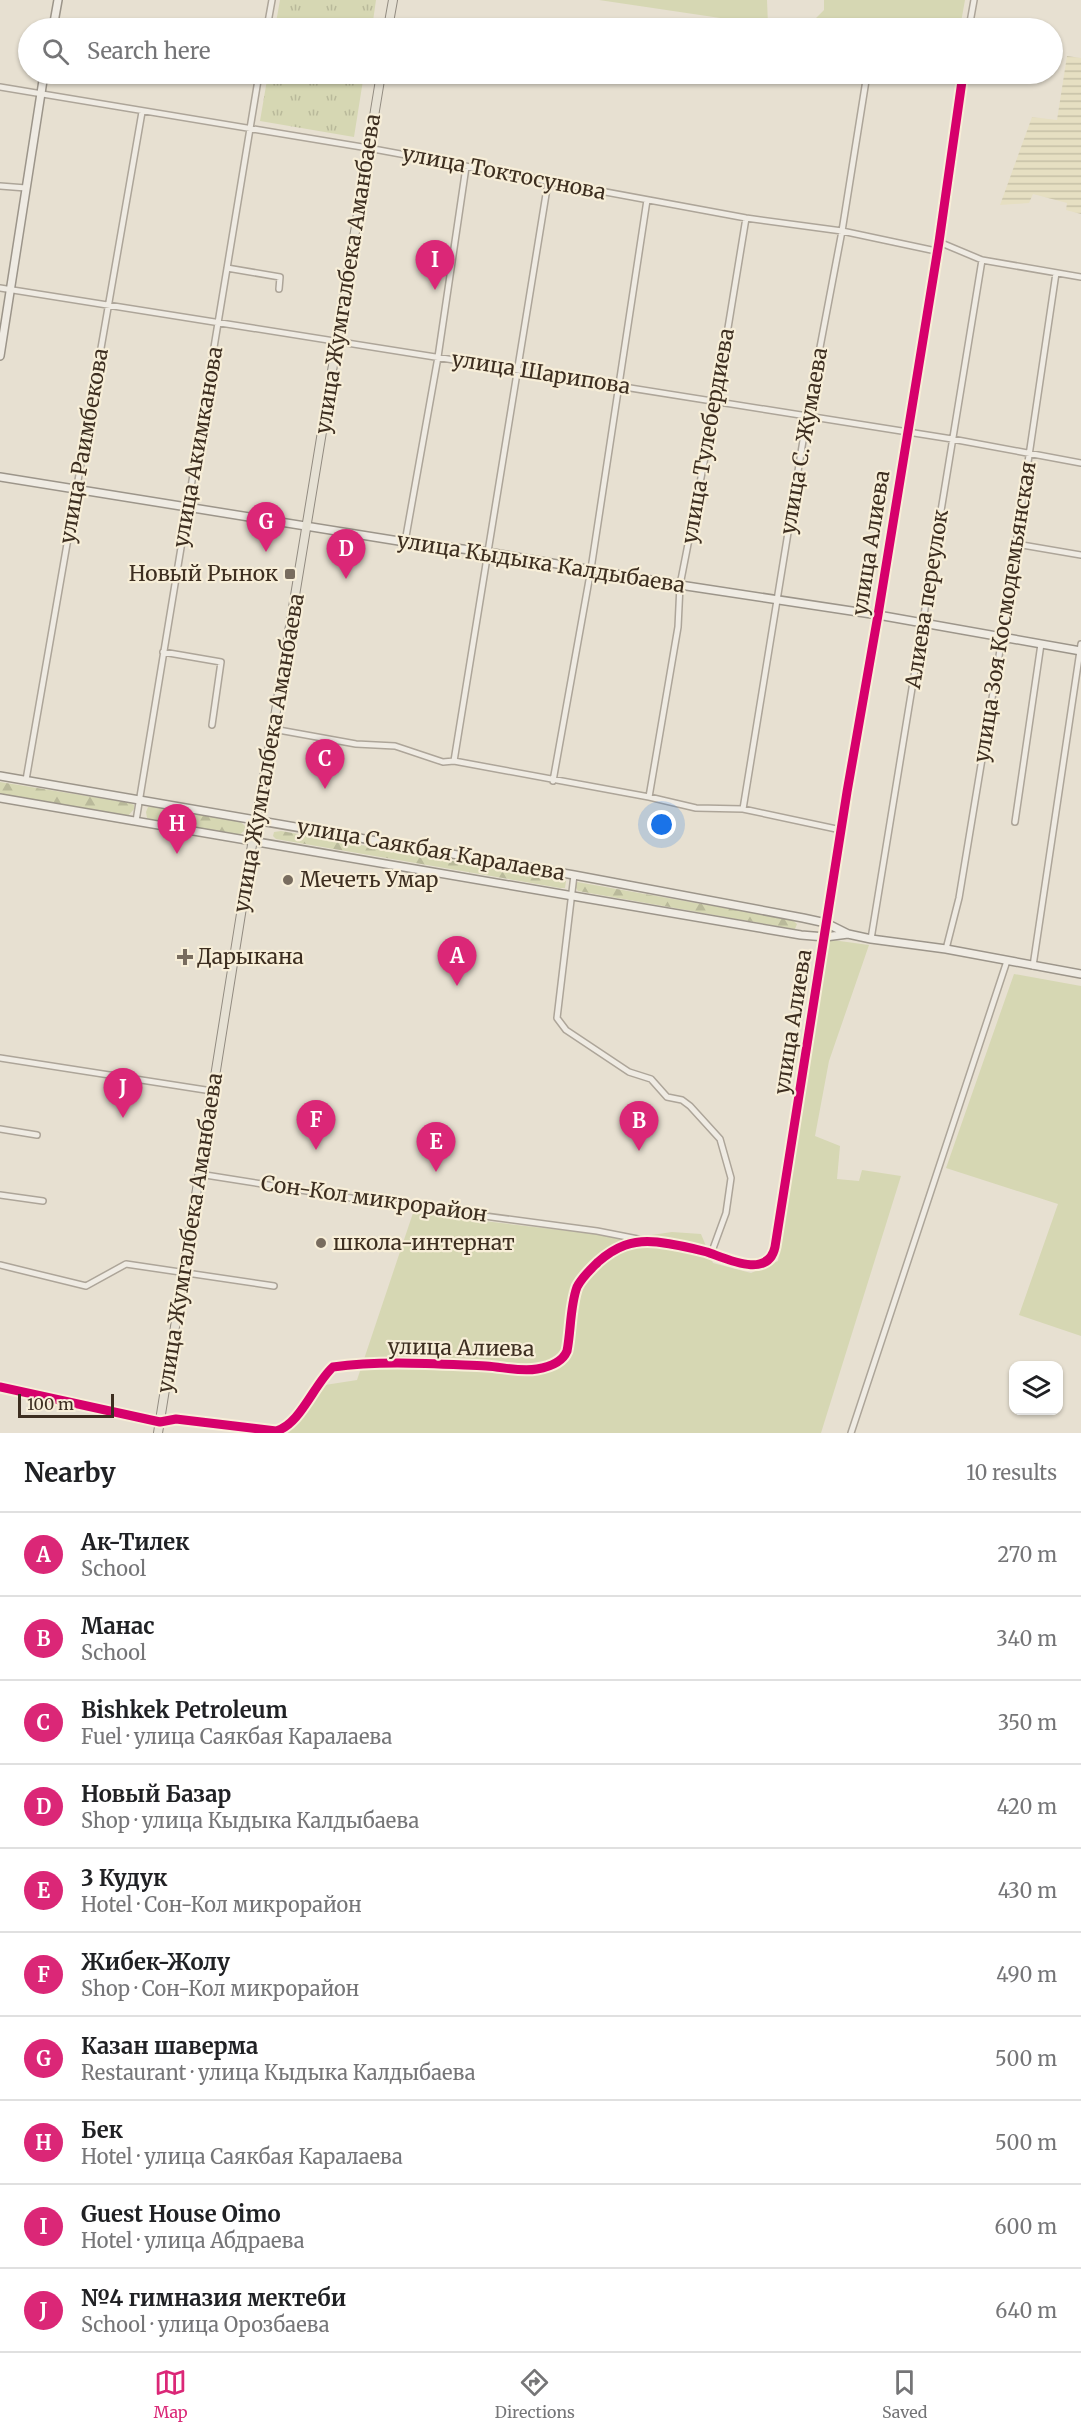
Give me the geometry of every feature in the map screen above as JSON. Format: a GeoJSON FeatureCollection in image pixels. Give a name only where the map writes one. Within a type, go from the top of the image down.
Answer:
{"type":"FeatureCollection","features":[{"type":"Feature","properties":{"kind":"main road"},"geometry":{"type":"LineString","coordinates":[[390,18],[393,0]]}},
{"type":"Feature","properties":{"kind":"main road","name":"улица Жумгалбека Аманбаева"},"geometry":{"type":"LineString","coordinates":[[158,1433],[256,820],[379,84]]}},
{"type":"Feature","properties":{"kind":"street"},"geometry":{"type":"LineString","coordinates":[[55,18],[58,0]]}},
{"type":"Feature","properties":{"kind":"street"},"geometry":{"type":"LineString","coordinates":[[269,18],[272,0]]}},
{"type":"Feature","properties":{"kind":"street"},"geometry":{"type":"LineString","coordinates":[[971,18],[974,0]]}},
{"type":"Feature","properties":{"kind":"street"},"geometry":{"type":"LineString","coordinates":[[0,356],[42,84]]}},
{"type":"Feature","properties":{"kind":"street","name":"улица Акимканова"},"geometry":{"type":"LineString","coordinates":[[136,821],[257,84]]}},
{"type":"Feature","properties":{"kind":"street","name":"улица С. Жумаева"},"geometry":{"type":"LineString","coordinates":[[743,809],[807,416],[842,231],[865,84]]}},
{"type":"Feature","properties":{"kind":"street","name":"улица Алиева"},"geometry":{"type":"LineString","coordinates":[[160,1422],[176,1419],[276,1431],[284,1429],[291,1423],[322,1377],[333,1367],[406,1364],[488,1366],[527,1370],[553,1365],[567,1351],[577,1288],[589,1270],[612,1250],[632,1244],[655,1242],[751,1265],[760,1264],[774,1252],[841,830],[939,242],[962,84]]}},
{"type":"Feature","properties":{"kind":"street","name":"улица Токтосунова"},"geometry":{"type":"LineString","coordinates":[[0,87],[142,112],[368,147],[746,218],[842,231],[936,251]]}},
{"type":"Feature","properties":{"kind":"street","name":"улица Раимбекова"},"geometry":{"type":"LineString","coordinates":[[26,780],[142,112]]}},
{"type":"Feature","properties":{"kind":"street"},"geometry":{"type":"LineString","coordinates":[[405,542],[438,357],[466,167]]}},
{"type":"Feature","properties":{"kind":"street"},"geometry":{"type":"LineString","coordinates":[[454,761],[548,182]]}},
{"type":"Feature","properties":{"kind":"street"},"geometry":{"type":"LineString","coordinates":[[0,186],[26,188]]}},
{"type":"Feature","properties":{"kind":"street"},"geometry":{"type":"LineString","coordinates":[[553,781],[591,569],[647,200]]}},
{"type":"Feature","properties":{"kind":"street","name":"улица Тулебердиева"},"geometry":{"type":"LineString","coordinates":[[649,797],[678,627],[680,585],[716,401],[746,218]]}},
{"type":"Feature","properties":{"kind":"street"},"geometry":{"type":"LineString","coordinates":[[939,242],[982,260],[1081,277]]}},
{"type":"Feature","properties":{"kind":"street","name":"Алиева переулок"},"geometry":{"type":"LineString","coordinates":[[871,939],[982,260]]}},
{"type":"Feature","properties":{"kind":"street"},"geometry":{"type":"LineString","coordinates":[[227,268],[280,276],[279,289]]}},
{"type":"Feature","properties":{"kind":"street","name":"улица Зоя Космодемьянская"},"geometry":{"type":"LineString","coordinates":[[946,950],[960,898],[1002,638],[1056,273]]}},
{"type":"Feature","properties":{"kind":"street","name":"улица Шарипова"},"geometry":{"type":"LineString","coordinates":[[0,288],[952,439],[1081,463]]}},
{"type":"Feature","properties":{"kind":"street","name":"улица Кыдыка Калдыбаева"},"geometry":{"type":"LineString","coordinates":[[0,477],[307,524],[405,542],[487,552],[680,585],[878,615],[1002,638],[1081,648]]}},
{"type":"Feature","properties":{"kind":"street"},"geometry":{"type":"LineString","coordinates":[[1016,544],[1081,555]]}},
{"type":"Feature","properties":{"kind":"street"},"geometry":{"type":"LineString","coordinates":[[1015,822],[1041,644]]}},
{"type":"Feature","properties":{"kind":"street"},"geometry":{"type":"LineString","coordinates":[[1034,966],[1081,648]]}},
{"type":"Feature","properties":{"kind":"street"},"geometry":{"type":"LineString","coordinates":[[163,652],[221,662],[212,725]]}},
{"type":"Feature","properties":{"kind":"street"},"geometry":{"type":"LineString","coordinates":[[273,729],[356,744],[395,746],[443,762],[454,761],[649,797],[696,808],[743,809],[841,830]]}},
{"type":"Feature","properties":{"kind":"street","name":"улица Саякбая Каралаева"},"geometry":{"type":"LineString","coordinates":[[0,776],[573,875],[826,923],[848,934]]}},
{"type":"Feature","properties":{"kind":"street","name":"улица Саякбая Каралаева"},"geometry":{"type":"LineString","coordinates":[[0,798],[801,935],[825,937],[848,934]]}},
{"type":"Feature","properties":{"kind":"street"},"geometry":{"type":"LineString","coordinates":[[573,875],[556,1018],[566,1030],[629,1072],[651,1079],[667,1097],[682,1100],[720,1139],[731,1178],[726,1213],[711,1254]]}},
{"type":"Feature","properties":{"kind":"street"},"geometry":{"type":"LineString","coordinates":[[848,934],[1081,974]]}},
{"type":"Feature","properties":{"kind":"street"},"geometry":{"type":"LineString","coordinates":[[851,1433],[1007,961]]}},
{"type":"Feature","properties":{"kind":"street"},"geometry":{"type":"LineString","coordinates":[[0,1058],[212,1091]]}},
{"type":"Feature","properties":{"kind":"street"},"geometry":{"type":"LineString","coordinates":[[0,1129],[37,1135]]}},
{"type":"Feature","properties":{"kind":"street","name":"Сон-Кол микрорайон"},"geometry":{"type":"LineString","coordinates":[[199,1174],[597,1231],[655,1242]]}},
{"type":"Feature","properties":{"kind":"street"},"geometry":{"type":"LineString","coordinates":[[0,1195],[43,1200]]}},
{"type":"Feature","properties":{"kind":"street"},"geometry":{"type":"LineString","coordinates":[[0,1265],[86,1286],[126,1264],[274,1286]]}},
{"type":"Feature","properties":{"kind":"street"},"geometry":{"type":"LineString","coordinates":[[0,1387],[160,1422]]}},
{"type":"Feature","properties":{"kind":"shaded area"},"geometry":{"type":"Polygon","coordinates":[[[1067,56],[1081,58],[1081,214],[1066,210],[1067,203],[1033,194],[1029,203],[1000,205],[1032,117],[1057,120],[1067,56]]]}},
{"type":"Feature","properties":{"kind":"green space"},"geometry":{"type":"Polygon","coordinates":[[[280,0],[376,0],[373,18],[277,18],[280,0]]]}},
{"type":"Feature","properties":{"kind":"green space"},"geometry":{"type":"Polygon","coordinates":[[[599,0],[767,0],[768,18],[721,18],[599,0]]]}},
{"type":"Feature","properties":{"kind":"green space"},"geometry":{"type":"Polygon","coordinates":[[[824,0],[965,0],[962,18],[816,18],[824,10],[824,0]]]}},
{"type":"Feature","properties":{"kind":"green space"},"geometry":{"type":"Polygon","coordinates":[[[266,84],[362,84],[354,137],[260,121],[266,84]]]}},
{"type":"Feature","properties":{"kind":"green space"},"geometry":{"type":"Polygon","coordinates":[[[0,782],[130,803],[134,805],[134,809],[128,816],[0,794],[0,782]]]}},
{"type":"Feature","properties":{"kind":"green space"},"geometry":{"type":"Polygon","coordinates":[[[148,807],[241,822],[246,827],[238,836],[147,818],[148,807]]]}},
{"type":"Feature","properties":{"kind":"green space"},"geometry":{"type":"Polygon","coordinates":[[[281,831],[562,880],[566,881],[565,888],[276,839],[273,836],[274,832],[281,831]]]}},
{"type":"Feature","properties":{"kind":"green space"},"geometry":{"type":"Polygon","coordinates":[[[577,882],[792,920],[797,924],[795,929],[578,891],[575,886],[577,882]]]}},
{"type":"Feature","properties":{"kind":"green space"},"geometry":{"type":"Polygon","coordinates":[[[825,939],[869,945],[829,1061],[815,1136],[840,1146],[837,1179],[859,1181],[862,1170],[901,1176],[821,1433],[285,1433],[325,1385],[357,1380],[413,1213],[631,1238],[672,1232],[701,1234],[713,1263],[751,1273],[778,1261],[825,939]]]}},
{"type":"Feature","properties":{"kind":"green space"},"geometry":{"type":"Polygon","coordinates":[[[1014,974],[1081,986],[1081,1336],[1019,1315],[1058,1204],[946,1168],[1014,974]]]}},
{"type":"Feature","properties":{"kind":"cycle path"},"geometry":{"type":"LineString","coordinates":[[0,1387],[160,1422],[176,1419],[276,1431],[285,1427],[300,1413],[333,1367],[409,1363],[531,1370],[555,1364],[567,1351],[573,1302],[579,1283],[598,1262],[625,1245],[648,1241],[663,1243],[755,1265],[764,1263],[771,1257],[775,1247],[847,792],[939,242],[962,84]]}},
{"type":"Feature","properties":{"kind":"place","name":"Guest House Oimo"},"geometry":{"type":"Point","coordinates":[435,290]}},
{"type":"Feature","properties":{"kind":"place","name":"Казан шаверма"},"geometry":{"type":"Point","coordinates":[266,552]}},
{"type":"Feature","properties":{"kind":"place","name":"Новый Рынок"},"geometry":{"type":"Point","coordinates":[290,574]}},
{"type":"Feature","properties":{"kind":"place","name":"Новый Базар"},"geometry":{"type":"Point","coordinates":[346,579]}},
{"type":"Feature","properties":{"kind":"place","name":"Bishkek Petroleum"},"geometry":{"type":"Point","coordinates":[325,789]}},
{"type":"Feature","properties":{"kind":"place","name":"Бек"},"geometry":{"type":"Point","coordinates":[177,854]}},
{"type":"Feature","properties":{"kind":"place","name":"Мечеть Умар"},"geometry":{"type":"Point","coordinates":[288,880]}},
{"type":"Feature","properties":{"kind":"place","name":"Дарыкана"},"geometry":{"type":"Point","coordinates":[185,957]}},
{"type":"Feature","properties":{"kind":"place","name":"Ак-Тилек"},"geometry":{"type":"Point","coordinates":[457,986]}},
{"type":"Feature","properties":{"kind":"place","name":"№4 гимназия мектеби"},"geometry":{"type":"Point","coordinates":[123,1118]}},
{"type":"Feature","properties":{"kind":"place","name":"Жибек-Жолу"},"geometry":{"type":"Point","coordinates":[316,1150]}},
{"type":"Feature","properties":{"kind":"place","name":"Манас"},"geometry":{"type":"Point","coordinates":[639,1151]}},
{"type":"Feature","properties":{"kind":"place","name":"3 Кудук"},"geometry":{"type":"Point","coordinates":[436,1172]}},
{"type":"Feature","properties":{"kind":"place","name":"школа-интернат"},"geometry":{"type":"Point","coordinates":[321,1243]}}]}
